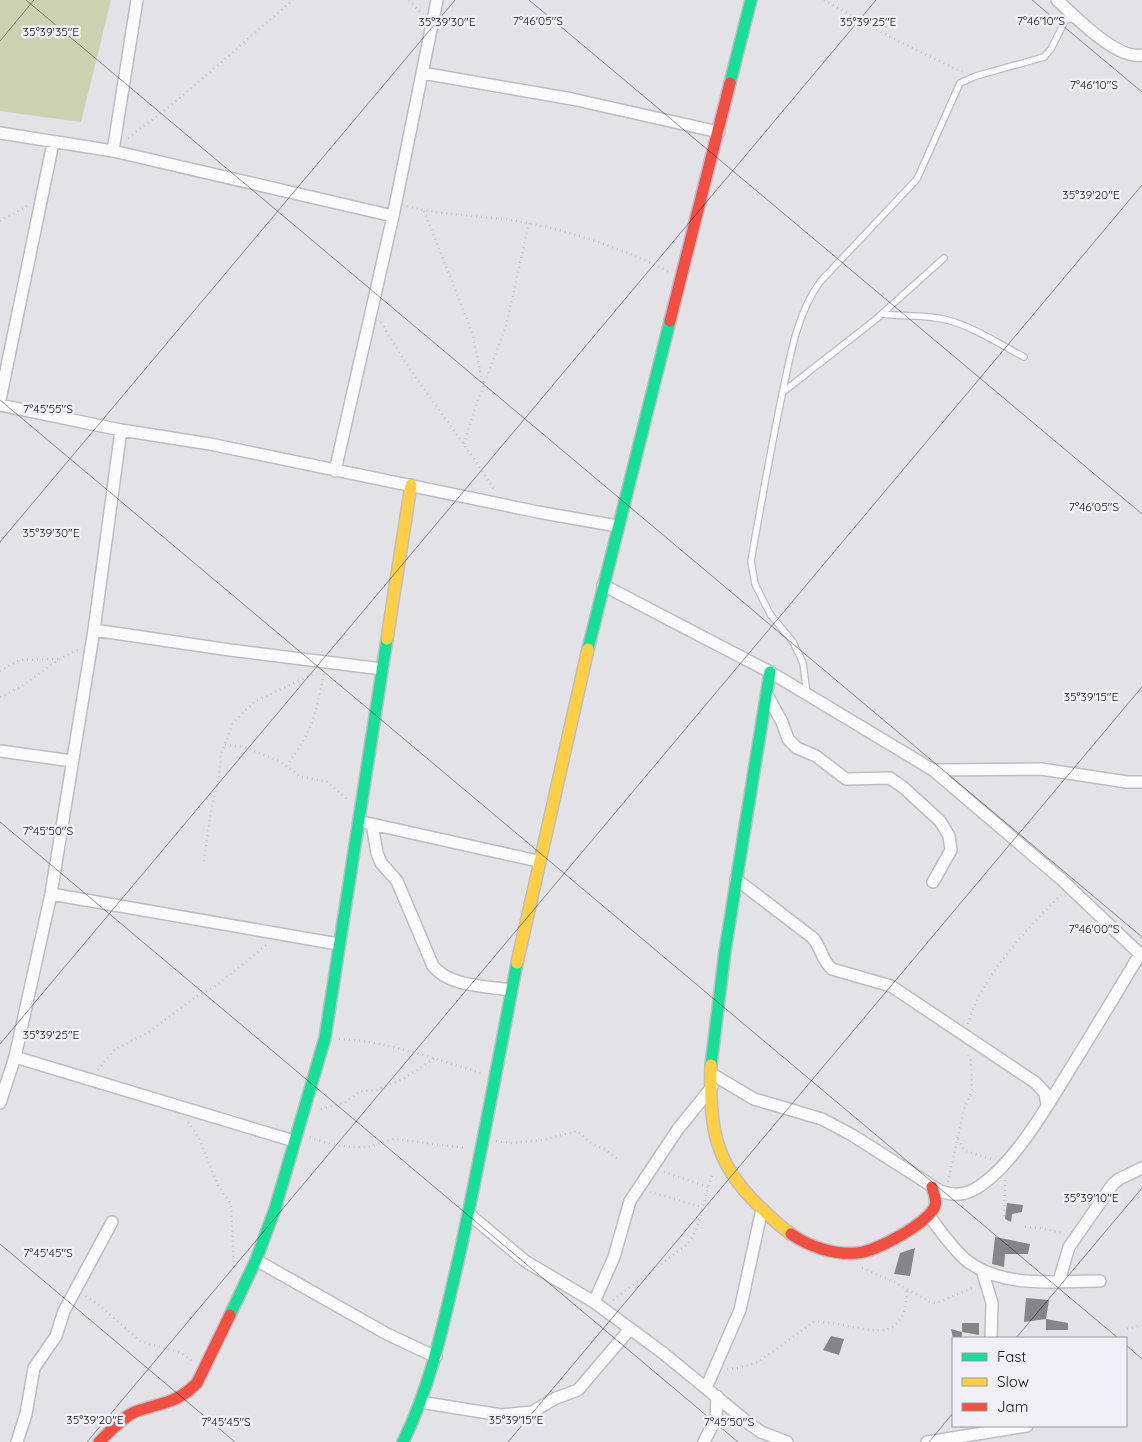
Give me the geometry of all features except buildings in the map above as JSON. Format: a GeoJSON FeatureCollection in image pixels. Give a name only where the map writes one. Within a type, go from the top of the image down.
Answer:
{"type":"FeatureCollection","features":[{"type":"Feature","properties":{"kind":"street"},"geometry":{"type":"LineString","coordinates":[[114,146],[137,0]]}},
{"type":"Feature","properties":{"kind":"street"},"geometry":{"type":"LineString","coordinates":[[335,470],[396,203],[437,0]]}},
{"type":"Feature","properties":{"kind":"street"},"geometry":{"type":"LineString","coordinates":[[403,1442],[436,1357],[469,1214],[511,990],[538,861],[617,526],[719,132],[751,0]]}},
{"type":"Feature","properties":{"kind":"street"},"geometry":{"type":"LineString","coordinates":[[1057,0],[1075,17],[1120,51],[1128,55],[1142,55]]}},
{"type":"Feature","properties":{"kind":"street"},"geometry":{"type":"LineString","coordinates":[[422,73],[572,99],[719,132]]}},
{"type":"Feature","properties":{"kind":"street"},"geometry":{"type":"LineString","coordinates":[[0,133],[53,143],[114,146],[393,216]]}},
{"type":"Feature","properties":{"kind":"street"},"geometry":{"type":"LineString","coordinates":[[0,400],[53,143]]}},
{"type":"Feature","properties":{"kind":"street"},"geometry":{"type":"LineString","coordinates":[[0,405],[120,430],[210,444],[617,526]]}},
{"type":"Feature","properties":{"kind":"street"},"geometry":{"type":"LineString","coordinates":[[0,1102],[15,1057],[51,894],[92,646],[120,430]]}},
{"type":"Feature","properties":{"kind":"street"},"geometry":{"type":"LineString","coordinates":[[99,1442],[133,1413],[160,1407],[182,1397],[197,1383],[256,1260],[275,1209],[295,1137],[316,1075],[325,1038],[338,944],[411,485]]}},
{"type":"Feature","properties":{"kind":"street"},"geometry":{"type":"LineString","coordinates":[[603,585],[770,672],[933,770],[1070,887],[1141,955],[1047,1106],[1013,1155],[973,1190],[951,1195],[936,1189],[852,1135],[822,1119],[754,1099],[712,1074]]}},
{"type":"Feature","properties":{"kind":"street"},"geometry":{"type":"LineString","coordinates":[[94,630],[382,668]]}},
{"type":"Feature","properties":{"kind":"street"},"geometry":{"type":"LineString","coordinates":[[770,672],[736,879],[716,1022],[712,1074],[713,1123],[721,1154],[724,1163],[739,1183],[762,1209],[786,1230],[803,1241],[835,1252],[854,1254],[868,1252],[929,1216],[936,1198],[936,1189]]}},
{"type":"Feature","properties":{"kind":"street"},"geometry":{"type":"LineString","coordinates":[[767,695],[782,722],[788,739],[797,748],[816,756],[846,779],[886,778],[894,780],[940,821],[949,836],[951,850],[933,882]]}},
{"type":"Feature","properties":{"kind":"street"},"geometry":{"type":"LineString","coordinates":[[0,751],[72,762]]}},
{"type":"Feature","properties":{"kind":"street"},"geometry":{"type":"LineString","coordinates":[[933,770],[1041,769],[1127,782],[1142,782]]}},
{"type":"Feature","properties":{"kind":"street"},"geometry":{"type":"LineString","coordinates":[[358,816],[372,824],[538,861]]}},
{"type":"Feature","properties":{"kind":"street"},"geometry":{"type":"LineString","coordinates":[[372,824],[381,863],[397,881],[433,966],[439,973],[454,980],[511,990]]}},
{"type":"Feature","properties":{"kind":"street"},"geometry":{"type":"LineString","coordinates":[[736,879],[813,938],[820,946],[827,965],[832,969],[891,986],[1036,1083],[1045,1093],[1047,1106]]}},
{"type":"Feature","properties":{"kind":"street"},"geometry":{"type":"LineString","coordinates":[[51,894],[338,944]]}},
{"type":"Feature","properties":{"kind":"street"},"geometry":{"type":"LineString","coordinates":[[15,1057],[295,1137]]}},
{"type":"Feature","properties":{"kind":"street"},"geometry":{"type":"LineString","coordinates":[[598,1305],[630,1201],[678,1129],[712,1088]]}},
{"type":"Feature","properties":{"kind":"street"},"geometry":{"type":"LineString","coordinates":[[1060,1281],[1066,1254],[1117,1180],[1142,1168]]}},
{"type":"Feature","properties":{"kind":"street"},"geometry":{"type":"LineString","coordinates":[[706,1388],[716,1369],[740,1310],[762,1209]]}},
{"type":"Feature","properties":{"kind":"street"},"geometry":{"type":"LineString","coordinates":[[469,1214],[525,1261],[598,1305],[761,1432],[787,1442]]}},
{"type":"Feature","properties":{"kind":"street"},"geometry":{"type":"LineString","coordinates":[[929,1216],[966,1259],[982,1270],[999,1276],[1043,1282],[1100,1281]]}},
{"type":"Feature","properties":{"kind":"street"},"geometry":{"type":"LineString","coordinates":[[18,1442],[26,1414],[34,1368],[56,1336],[61,1318],[112,1222]]}},
{"type":"Feature","properties":{"kind":"street"},"geometry":{"type":"LineString","coordinates":[[256,1260],[387,1334],[436,1357]]}},
{"type":"Feature","properties":{"kind":"street"},"geometry":{"type":"LineString","coordinates":[[982,1270],[992,1303],[991,1337]]}},
{"type":"Feature","properties":{"kind":"street"},"geometry":{"type":"LineString","coordinates":[[420,1402],[501,1415],[532,1412],[556,1398],[578,1390],[630,1329]]}},
{"type":"Feature","properties":{"kind":"street"},"geometry":{"type":"LineString","coordinates":[[704,1442],[716,1418],[717,1396]]}},
{"type":"Feature","properties":{"kind":"street"},"geometry":{"type":"LineString","coordinates":[[928,1442],[1021,1427]]}},
{"type":"Feature","properties":{"kind":"lane"},"geometry":{"type":"LineString","coordinates":[[808,694],[803,663],[793,642],[770,614],[755,584],[751,560],[783,392],[801,317],[810,295],[820,282],[917,179],[960,84],[976,76],[1044,57],[1051,50],[1065,21],[1075,17]]}},
{"type":"Feature","properties":{"kind":"lane"},"geometry":{"type":"LineString","coordinates":[[783,392],[882,314],[944,258]]}},
{"type":"Feature","properties":{"kind":"lane"},"geometry":{"type":"LineString","coordinates":[[882,314],[929,316],[947,320],[964,326],[1024,357]]}},
{"type":"Feature","properties":{"kind":"path"},"geometry":{"type":"LineString","coordinates":[[114,146],[134,135],[173,104],[293,0]]}},
{"type":"Feature","properties":{"kind":"path"},"geometry":{"type":"LineString","coordinates":[[824,0],[892,38],[966,74],[976,76]]}},
{"type":"Feature","properties":{"kind":"path"},"geometry":{"type":"LineString","coordinates":[[0,221],[41,197]]}},
{"type":"Feature","properties":{"kind":"path"},"geometry":{"type":"LineString","coordinates":[[396,203],[424,211],[529,223],[603,243],[681,278]]}},
{"type":"Feature","properties":{"kind":"path"},"geometry":{"type":"LineString","coordinates":[[424,211],[437,248],[472,332],[483,386]]}},
{"type":"Feature","properties":{"kind":"path"},"geometry":{"type":"LineString","coordinates":[[464,444],[483,386],[506,326],[529,223]]}},
{"type":"Feature","properties":{"kind":"path"},"geometry":{"type":"LineString","coordinates":[[373,307],[409,369],[464,444],[502,504]]}},
{"type":"Feature","properties":{"kind":"path"},"geometry":{"type":"LineString","coordinates":[[0,697],[43,672],[60,659],[92,646]]}},
{"type":"Feature","properties":{"kind":"path"},"geometry":{"type":"LineString","coordinates":[[0,671],[19,660],[60,659]]}},
{"type":"Feature","properties":{"kind":"path"},"geometry":{"type":"LineString","coordinates":[[204,861],[211,811],[224,745],[235,720],[254,702],[299,679],[324,670],[312,726],[302,745],[286,766]]}},
{"type":"Feature","properties":{"kind":"path"},"geometry":{"type":"LineString","coordinates":[[224,745],[244,747],[281,762],[301,777],[330,783],[358,816]]}},
{"type":"Feature","properties":{"kind":"path"},"geometry":{"type":"LineString","coordinates":[[936,1189],[951,1174],[964,1109],[972,1090],[971,1061],[965,1037],[973,1008],[998,965],[1005,960],[1027,928],[1070,887]]}},
{"type":"Feature","properties":{"kind":"path"},"geometry":{"type":"LineString","coordinates":[[94,1081],[101,1065],[114,1050],[149,1032],[194,998],[216,986],[279,934]]}},
{"type":"Feature","properties":{"kind":"path"},"geometry":{"type":"LineString","coordinates":[[325,1038],[359,1040],[436,1058],[494,1078]]}},
{"type":"Feature","properties":{"kind":"path"},"geometry":{"type":"LineString","coordinates":[[302,1119],[322,1108],[344,1102],[362,1091],[377,1090],[403,1079],[436,1058]]}},
{"type":"Feature","properties":{"kind":"path"},"geometry":{"type":"LineString","coordinates":[[186,1121],[199,1138],[218,1186],[231,1204],[234,1274]]}},
{"type":"Feature","properties":{"kind":"path"},"geometry":{"type":"LineString","coordinates":[[295,1137],[361,1147],[371,1147],[385,1140],[395,1139],[482,1146],[504,1141],[518,1143],[527,1140],[542,1140],[577,1131],[592,1144],[606,1150],[617,1159]]}},
{"type":"Feature","properties":{"kind":"path"},"geometry":{"type":"LineString","coordinates":[[958,1139],[965,1151],[990,1159],[999,1168],[1005,1182],[1004,1216]]}},
{"type":"Feature","properties":{"kind":"path"},"geometry":{"type":"LineString","coordinates":[[598,1305],[639,1283],[688,1244],[696,1233],[708,1187],[721,1154]]}},
{"type":"Feature","properties":{"kind":"path"},"geometry":{"type":"LineString","coordinates":[[652,1168],[708,1187]]}},
{"type":"Feature","properties":{"kind":"path"},"geometry":{"type":"LineString","coordinates":[[639,1187],[659,1196],[702,1207]]}},
{"type":"Feature","properties":{"kind":"path"},"geometry":{"type":"LineString","coordinates":[[1025,1227],[1077,1236]]}},
{"type":"Feature","properties":{"kind":"path"},"geometry":{"type":"LineString","coordinates":[[856,1265],[872,1275],[907,1289],[925,1300],[936,1303],[986,1283]]}},
{"type":"Feature","properties":{"kind":"path"},"geometry":{"type":"LineString","coordinates":[[716,1369],[739,1368],[758,1362],[814,1322],[824,1321],[885,1331],[899,1321],[907,1304],[907,1289]]}},
{"type":"Feature","properties":{"kind":"path"},"geometry":{"type":"LineString","coordinates":[[75,1290],[98,1304],[140,1341],[177,1352],[192,1360],[206,1363]]}},
{"type":"Feature","properties":{"kind":"path"},"geometry":{"type":"LineString","coordinates":[[1127,1329],[1142,1325]]}},
{"type":"Feature","properties":{"kind":"green space"},"geometry":{"type":"Polygon","coordinates":[[[0,0],[111,0],[81,122],[0,111],[0,0]]]}},
{"type":"Feature","properties":{"kind":"traffic: fast"},"geometry":{"type":"LineString","coordinates":[[730,83],[751,0]]}},
{"type":"Feature","properties":{"kind":"traffic: fast"},"geometry":{"type":"LineString","coordinates":[[588,649],[670,321]]}},
{"type":"Feature","properties":{"kind":"traffic: fast"},"geometry":{"type":"LineString","coordinates":[[230,1315],[256,1260],[275,1209],[325,1038],[387,639]]}},
{"type":"Feature","properties":{"kind":"traffic: fast"},"geometry":{"type":"LineString","coordinates":[[711,1065],[725,951],[770,672]]}},
{"type":"Feature","properties":{"kind":"traffic: fast"},"geometry":{"type":"LineString","coordinates":[[403,1442],[430,1374],[448,1305],[474,1184],[517,963]]}},
{"type":"Feature","properties":{"kind":"traffic: slow"},"geometry":{"type":"LineString","coordinates":[[387,639],[411,485]]}},
{"type":"Feature","properties":{"kind":"traffic: slow"},"geometry":{"type":"LineString","coordinates":[[517,963],[588,649]]}},
{"type":"Feature","properties":{"kind":"traffic: slow"},"geometry":{"type":"LineString","coordinates":[[711,1065],[713,1125],[724,1159],[744,1190],[791,1234]]}},
{"type":"Feature","properties":{"kind":"traffic: jam"},"geometry":{"type":"LineString","coordinates":[[670,321],[730,83]]}},
{"type":"Feature","properties":{"kind":"traffic: jam"},"geometry":{"type":"LineString","coordinates":[[791,1234],[806,1243],[840,1253],[857,1253],[876,1248],[901,1236],[931,1213],[936,1201],[932,1187]]}},
{"type":"Feature","properties":{"kind":"traffic: jam"},"geometry":{"type":"LineString","coordinates":[[99,1442],[130,1414],[175,1399],[197,1383],[230,1315]]}}]}
